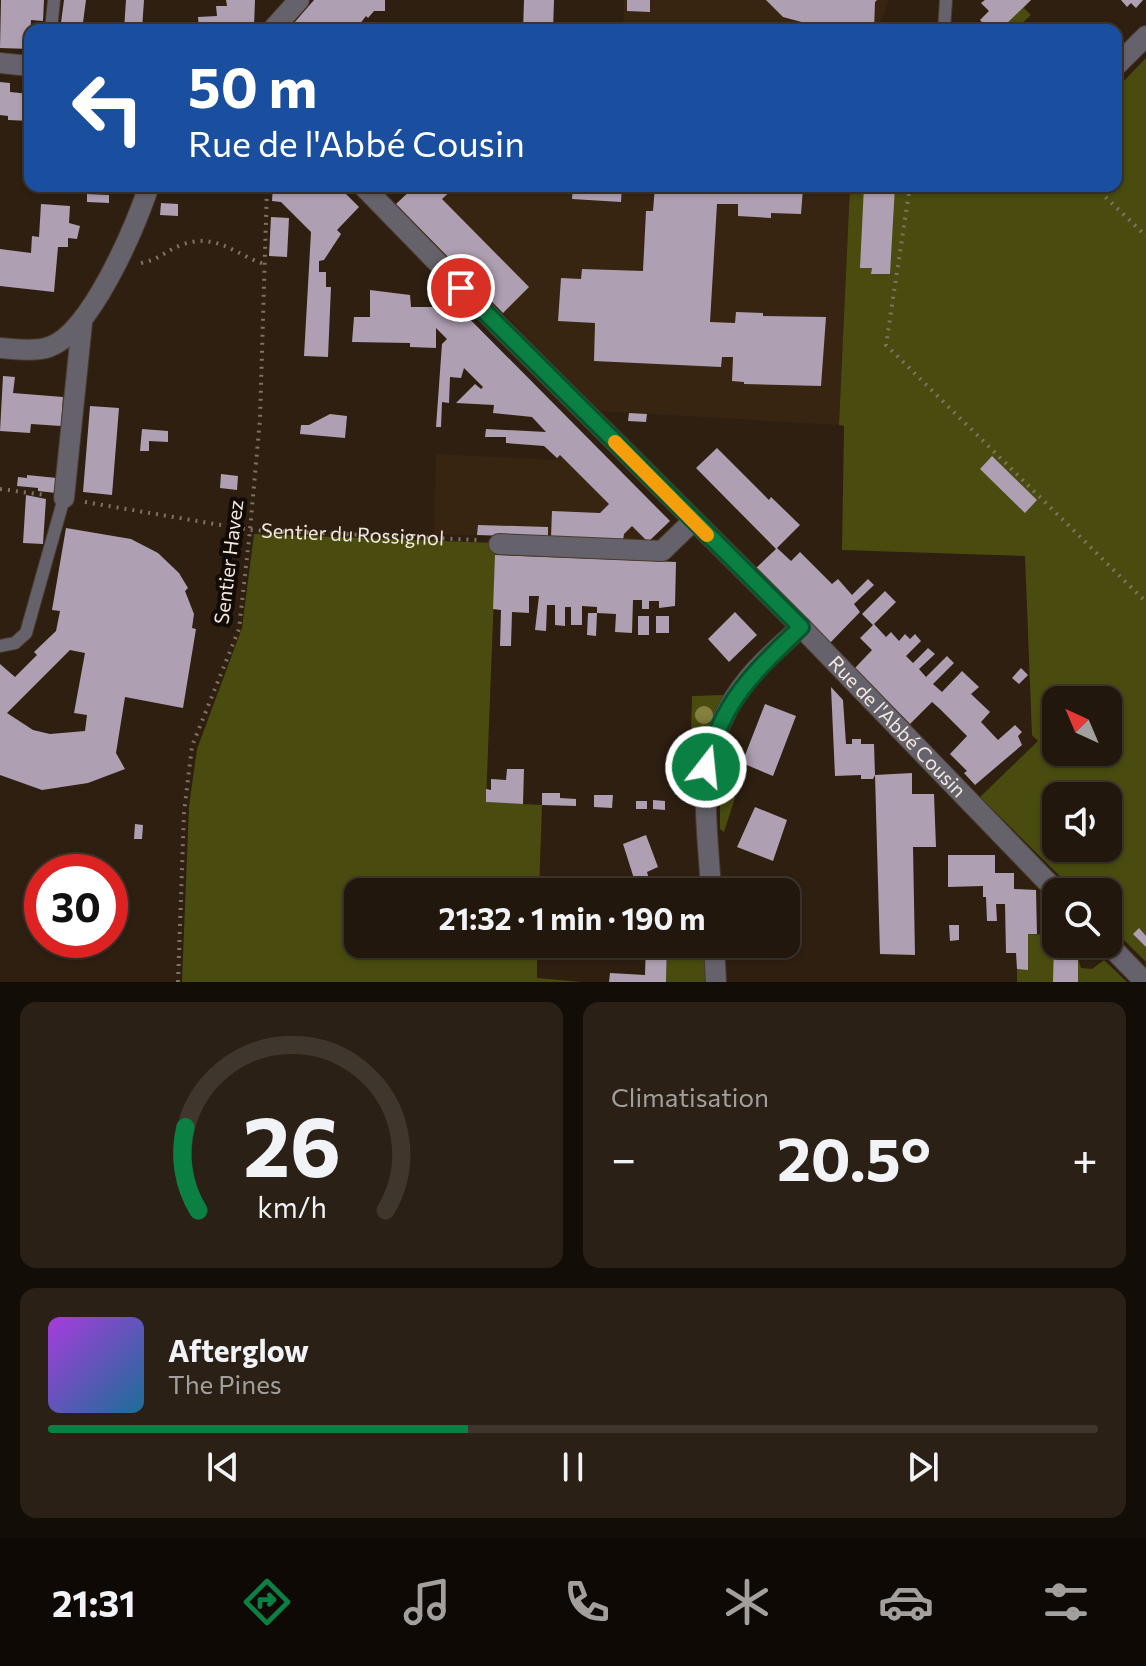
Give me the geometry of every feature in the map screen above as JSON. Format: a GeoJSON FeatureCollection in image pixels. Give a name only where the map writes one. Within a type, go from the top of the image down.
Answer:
{"type":"FeatureCollection","features":[{"type":"Feature","properties":{"kind":"street"},"geometry":{"type":"LineString","coordinates":[[277,24],[299,0]]}},
{"type":"Feature","properties":{"kind":"street"},"geometry":{"type":"LineString","coordinates":[[1122,60],[1146,36]]}},
{"type":"Feature","properties":{"kind":"street"},"geometry":{"type":"LineString","coordinates":[[0,63],[24,65]]}},
{"type":"Feature","properties":{"kind":"street"},"geometry":{"type":"LineString","coordinates":[[64,498],[82,323],[118,258],[146,192]]}},
{"type":"Feature","properties":{"kind":"street","name":"Rue de l'Abbé Cousin"},"geometry":{"type":"LineString","coordinates":[[368,192],[801,627],[1043,878]]}},
{"type":"Feature","properties":{"kind":"street"},"geometry":{"type":"LineString","coordinates":[[0,348],[35,350],[52,346],[82,323]]}},
{"type":"Feature","properties":{"kind":"street"},"geometry":{"type":"LineString","coordinates":[[499,544],[662,551],[693,521]]}},
{"type":"Feature","properties":{"kind":"street"},"geometry":{"type":"LineString","coordinates":[[710,878],[706,778],[717,730],[747,680],[801,627]]}},
{"type":"Feature","properties":{"kind":"street"},"geometry":{"type":"LineString","coordinates":[[715,958],[716,982]]}},
{"type":"Feature","properties":{"kind":"street"},"geometry":{"type":"LineString","coordinates":[[1122,958],[1145,982]]}},
{"type":"Feature","properties":{"kind":"lane"},"geometry":{"type":"LineString","coordinates":[[52,24],[54,0]]}},
{"type":"Feature","properties":{"kind":"lane"},"geometry":{"type":"LineString","coordinates":[[944,24],[946,0]]}},
{"type":"Feature","properties":{"kind":"lane"},"geometry":{"type":"LineString","coordinates":[[0,646],[15,643],[26,633],[64,498]]}},
{"type":"Feature","properties":{"kind":"path","name":"Sentier Havez"},"geometry":{"type":"LineString","coordinates":[[178,982],[184,813],[192,746],[239,629],[260,419],[267,192]]}},
{"type":"Feature","properties":{"kind":"path"},"geometry":{"type":"LineString","coordinates":[[909,192],[886,345],[1146,602]]}},
{"type":"Feature","properties":{"kind":"path"},"geometry":{"type":"LineString","coordinates":[[1100,192],[1146,236]]}},
{"type":"Feature","properties":{"kind":"path"},"geometry":{"type":"LineString","coordinates":[[118,258],[132,263],[145,262],[163,257],[181,245],[202,242],[232,247],[264,264]]}},
{"type":"Feature","properties":{"kind":"path","name":"Sentier du Rossignol"},"geometry":{"type":"LineString","coordinates":[[0,489],[250,530],[495,541],[499,544]]}},
{"type":"Feature","properties":{"kind":"shaded area"},"geometry":{"type":"Polygon","coordinates":[[[624,0],[889,0],[878,24],[623,24],[624,0]]]}},
{"type":"Feature","properties":{"kind":"shaded area"},"geometry":{"type":"Polygon","coordinates":[[[985,0],[1031,0],[1024,8],[1031,15],[1021,24],[983,24],[980,20],[989,11],[981,3],[985,0]]]}},
{"type":"Feature","properties":{"kind":"shaded area"},"geometry":{"type":"Polygon","coordinates":[[[1146,58],[1146,962],[1122,938],[1122,878],[1062,878],[1046,862],[1122,862],[1122,782],[1042,782],[1042,858],[980,797],[1038,741],[1032,735],[1025,556],[842,550],[844,426],[839,425],[850,192],[1122,192],[1122,83],[1146,58]]]}},
{"type":"Feature","properties":{"kind":"shaded area"},"geometry":{"type":"Polygon","coordinates":[[[409,192],[850,192],[839,425],[600,411],[396,204],[409,192]]]}},
{"type":"Feature","properties":{"kind":"shaded area"},"geometry":{"type":"Polygon","coordinates":[[[583,433],[670,521],[649,542],[434,534],[436,454],[554,460],[583,433]]]}},
{"type":"Feature","properties":{"kind":"shaded area"},"geometry":{"type":"Polygon","coordinates":[[[254,534],[496,543],[486,802],[542,805],[539,878],[344,878],[344,958],[537,958],[537,978],[582,982],[182,982],[189,806],[197,749],[242,628],[254,534]]]}},
{"type":"Feature","properties":{"kind":"shaded area"},"geometry":{"type":"Polygon","coordinates":[[[724,695],[709,723],[698,779],[690,774],[692,696],[724,695]]]}},
{"type":"Feature","properties":{"kind":"shaded area"},"geometry":{"type":"Polygon","coordinates":[[[727,773],[741,779],[724,832],[720,829],[720,783],[725,783],[727,773]]]}},
{"type":"Feature","properties":{"kind":"shaded area"},"geometry":{"type":"Polygon","coordinates":[[[1028,934],[1042,934],[1042,958],[1078,958],[1081,968],[1092,969],[1104,960],[1127,982],[1017,982],[1017,969],[1028,969],[1028,934]]]}},
{"type":"Feature","properties":{"kind":"shaded area"},"geometry":{"type":"Polygon","coordinates":[[[667,958],[707,958],[708,982],[666,982],[667,958]]]}},
{"type":"Feature","properties":{"kind":"building"},"geometry":{"type":"Polygon","coordinates":[[[1,0],[44,0],[43,21],[31,20],[31,24],[24,24],[24,49],[0,48],[1,0]]]}},
{"type":"Feature","properties":{"kind":"building"},"geometry":{"type":"Polygon","coordinates":[[[64,0],[86,0],[83,24],[61,24],[64,0]]]}},
{"type":"Feature","properties":{"kind":"building"},"geometry":{"type":"Polygon","coordinates":[[[126,0],[144,0],[142,24],[124,24],[126,0]]]}},
{"type":"Feature","properties":{"kind":"building"},"geometry":{"type":"Polygon","coordinates":[[[226,0],[255,0],[254,24],[199,24],[198,17],[217,16],[216,6],[227,6],[226,0]]]}},
{"type":"Feature","properties":{"kind":"building"},"geometry":{"type":"Polygon","coordinates":[[[314,0],[385,0],[385,11],[374,11],[360,24],[293,24],[314,0]]]}},
{"type":"Feature","properties":{"kind":"building"},"geometry":{"type":"Polygon","coordinates":[[[524,0],[554,0],[553,24],[523,24],[524,0]]]}},
{"type":"Feature","properties":{"kind":"building"},"geometry":{"type":"Polygon","coordinates":[[[627,0],[650,0],[650,12],[627,11],[627,0]]]}},
{"type":"Feature","properties":{"kind":"building"},"geometry":{"type":"Polygon","coordinates":[[[766,0],[877,0],[874,24],[809,24],[783,17],[766,0]]]}},
{"type":"Feature","properties":{"kind":"building"},"geometry":{"type":"Polygon","coordinates":[[[985,0],[1031,0],[1006,24],[984,24],[980,20],[989,11],[981,3],[985,0]]]}},
{"type":"Feature","properties":{"kind":"building"},"geometry":{"type":"Polygon","coordinates":[[[1121,0],[1143,0],[1136,8],[1131,3],[1127,7],[1121,0]]]}},
{"type":"Feature","properties":{"kind":"building"},"geometry":{"type":"Polygon","coordinates":[[[0,82],[10,83],[10,92],[24,93],[24,121],[8,120],[8,116],[0,115],[0,82]]]}},
{"type":"Feature","properties":{"kind":"building"},"geometry":{"type":"Polygon","coordinates":[[[273,192],[344,192],[359,207],[337,230],[341,234],[324,260],[319,261],[319,272],[326,272],[326,287],[331,287],[328,357],[304,356],[311,232],[281,202],[272,201],[273,192]]]}},
{"type":"Feature","properties":{"kind":"building"},"geometry":{"type":"Polygon","coordinates":[[[409,192],[450,192],[442,199],[529,287],[503,313],[396,204],[409,192]]]}},
{"type":"Feature","properties":{"kind":"building"},"geometry":{"type":"Polygon","coordinates":[[[573,192],[622,192],[621,202],[572,199],[573,192]]]}},
{"type":"Feature","properties":{"kind":"building"},"geometry":{"type":"Polygon","coordinates":[[[655,192],[803,192],[801,214],[771,213],[771,218],[738,216],[738,204],[717,204],[710,322],[735,323],[736,312],[763,313],[763,316],[826,317],[821,386],[732,381],[733,357],[722,357],[721,367],[594,361],[595,323],[558,321],[561,278],[581,279],[582,269],[643,271],[646,211],[653,211],[655,192]]]}},
{"type":"Feature","properties":{"kind":"building"},"geometry":{"type":"Polygon","coordinates":[[[864,192],[895,192],[890,274],[871,274],[872,268],[860,268],[864,192]]]}},
{"type":"Feature","properties":{"kind":"building"},"geometry":{"type":"Polygon","coordinates":[[[87,194],[109,195],[109,203],[87,202],[87,194]]]}},
{"type":"Feature","properties":{"kind":"building"},"geometry":{"type":"Polygon","coordinates":[[[161,203],[178,204],[178,216],[160,215],[161,203]]]}},
{"type":"Feature","properties":{"kind":"building"},"geometry":{"type":"Polygon","coordinates":[[[41,204],[70,206],[69,223],[80,226],[77,239],[68,238],[68,247],[58,247],[54,292],[0,286],[0,249],[31,253],[32,236],[39,237],[41,204]]]}},
{"type":"Feature","properties":{"kind":"building"},"geometry":{"type":"Polygon","coordinates":[[[271,217],[289,218],[287,257],[269,256],[271,217]]]}},
{"type":"Feature","properties":{"kind":"building"},"geometry":{"type":"Polygon","coordinates":[[[437,286],[670,521],[648,542],[632,526],[624,534],[623,540],[551,537],[552,511],[600,513],[609,504],[560,455],[557,458],[544,446],[506,443],[506,437],[485,437],[486,429],[546,432],[532,417],[493,413],[494,405],[456,403],[475,384],[481,389],[483,387],[464,368],[461,378],[450,377],[449,403],[442,402],[441,427],[436,427],[442,344],[447,339],[436,328],[436,348],[410,347],[410,343],[352,342],[354,317],[370,317],[370,290],[410,295],[411,307],[437,307],[437,286]]]}},
{"type":"Feature","properties":{"kind":"building"},"geometry":{"type":"Polygon","coordinates":[[[3,376],[15,377],[13,393],[63,397],[61,426],[31,424],[30,433],[0,431],[3,376]]]}},
{"type":"Feature","properties":{"kind":"building"},"geometry":{"type":"Polygon","coordinates":[[[90,406],[119,408],[112,495],[83,492],[90,406]]]}},
{"type":"Feature","properties":{"kind":"building"},"geometry":{"type":"Polygon","coordinates":[[[629,413],[647,414],[646,422],[628,421],[629,413]]]}},
{"type":"Feature","properties":{"kind":"building"},"geometry":{"type":"Polygon","coordinates":[[[330,414],[347,416],[345,438],[300,434],[301,425],[309,425],[330,414]]]}},
{"type":"Feature","properties":{"kind":"building"},"geometry":{"type":"Polygon","coordinates":[[[142,429],[168,431],[168,442],[149,441],[149,451],[140,451],[142,429]]]}},
{"type":"Feature","properties":{"kind":"building"},"geometry":{"type":"Polygon","coordinates":[[[717,448],[769,500],[771,497],[800,525],[777,548],[791,561],[800,552],[832,584],[838,579],[852,595],[868,579],[874,585],[854,604],[860,612],[830,643],[756,568],[776,549],[696,468],[717,448]]]}},
{"type":"Feature","properties":{"kind":"building"},"geometry":{"type":"Polygon","coordinates":[[[992,456],[1037,500],[1025,513],[980,469],[992,456]]]}},
{"type":"Feature","properties":{"kind":"building"},"geometry":{"type":"Polygon","coordinates":[[[221,474],[238,476],[237,490],[220,488],[221,474]]]}},
{"type":"Feature","properties":{"kind":"building"},"geometry":{"type":"Polygon","coordinates":[[[27,475],[57,478],[56,493],[17,486],[18,477],[27,478],[27,475]]]}},
{"type":"Feature","properties":{"kind":"building"},"geometry":{"type":"Polygon","coordinates":[[[26,495],[46,499],[43,544],[23,543],[26,495]]]}},
{"type":"Feature","properties":{"kind":"building"},"geometry":{"type":"Polygon","coordinates":[[[478,525],[548,527],[548,537],[477,535],[478,525]]]}},
{"type":"Feature","properties":{"kind":"building"},"geometry":{"type":"Polygon","coordinates":[[[66,528],[131,539],[158,553],[179,573],[188,588],[185,591],[194,614],[192,628],[196,629],[183,708],[125,697],[116,753],[125,769],[88,783],[42,790],[0,775],[0,664],[15,677],[37,655],[34,652],[56,631],[60,611],[52,610],[66,528]],[[70,650],[7,713],[33,730],[50,734],[85,731],[87,715],[74,713],[85,653],[70,650]]]}},
{"type":"Feature","properties":{"kind":"building"},"geometry":{"type":"Polygon","coordinates":[[[495,555],[676,562],[675,606],[659,608],[659,601],[649,601],[649,609],[642,609],[642,600],[633,600],[632,633],[615,632],[616,614],[597,613],[597,607],[582,606],[582,625],[571,625],[571,607],[565,607],[565,626],[555,625],[555,605],[547,605],[546,631],[535,630],[539,596],[529,596],[529,613],[512,612],[511,646],[500,646],[501,610],[493,609],[495,555]]]}},
{"type":"Feature","properties":{"kind":"building"},"geometry":{"type":"Polygon","coordinates":[[[885,591],[896,602],[874,624],[886,637],[891,632],[899,641],[905,634],[910,639],[915,634],[921,641],[906,656],[913,663],[928,648],[935,654],[919,669],[926,677],[947,656],[954,663],[933,684],[942,692],[962,671],[979,687],[971,694],[990,712],[981,722],[998,740],[1015,725],[1022,732],[1018,736],[1022,745],[975,785],[964,773],[967,771],[950,754],[967,736],[940,709],[932,702],[910,724],[855,668],[872,650],[860,638],[873,625],[862,614],[885,591]]]}},
{"type":"Feature","properties":{"kind":"building"},"geometry":{"type":"Polygon","coordinates":[[[735,612],[757,635],[729,662],[708,639],[735,612]]]}},
{"type":"Feature","properties":{"kind":"building"},"geometry":{"type":"Polygon","coordinates":[[[588,613],[597,613],[596,636],[587,635],[588,613]]]}},
{"type":"Feature","properties":{"kind":"building"},"geometry":{"type":"Polygon","coordinates":[[[638,616],[649,616],[649,635],[638,635],[638,616]]]}},
{"type":"Feature","properties":{"kind":"building"},"geometry":{"type":"Polygon","coordinates":[[[656,616],[669,616],[669,633],[656,633],[656,616]]]}},
{"type":"Feature","properties":{"kind":"building"},"geometry":{"type":"Polygon","coordinates":[[[1021,668],[1028,675],[1019,684],[1012,678],[1021,668]]]}},
{"type":"Feature","properties":{"kind":"building"},"geometry":{"type":"Polygon","coordinates":[[[831,687],[843,700],[846,744],[852,744],[852,739],[861,739],[861,744],[874,744],[873,779],[861,779],[861,775],[835,776],[831,687]]]}},
{"type":"Feature","properties":{"kind":"building"},"geometry":{"type":"Polygon","coordinates":[[[765,704],[796,716],[773,776],[742,763],[765,704]]]}},
{"type":"Feature","properties":{"kind":"building"},"geometry":{"type":"Polygon","coordinates":[[[507,769],[524,769],[523,804],[486,802],[486,789],[491,790],[491,779],[506,780],[507,769]]]}},
{"type":"Feature","properties":{"kind":"building"},"geometry":{"type":"Polygon","coordinates":[[[912,773],[912,794],[934,794],[936,847],[913,847],[915,955],[880,954],[875,775],[912,773]]]}},
{"type":"Feature","properties":{"kind":"building"},"geometry":{"type":"Polygon","coordinates":[[[542,793],[560,793],[560,798],[576,799],[576,806],[542,805],[542,793]]]}},
{"type":"Feature","properties":{"kind":"building"},"geometry":{"type":"Polygon","coordinates":[[[594,795],[613,795],[612,808],[594,807],[594,795]]]}},
{"type":"Feature","properties":{"kind":"building"},"geometry":{"type":"Polygon","coordinates":[[[653,800],[665,801],[665,810],[653,809],[653,800]]]}},
{"type":"Feature","properties":{"kind":"building"},"geometry":{"type":"Polygon","coordinates":[[[636,801],[647,801],[647,809],[636,809],[636,801]]]}},
{"type":"Feature","properties":{"kind":"building"},"geometry":{"type":"Polygon","coordinates":[[[755,807],[787,820],[773,861],[737,847],[755,807]]]}},
{"type":"Feature","properties":{"kind":"building"},"geometry":{"type":"Polygon","coordinates":[[[135,824],[143,825],[142,839],[134,839],[135,824]]]}},
{"type":"Feature","properties":{"kind":"building"},"geometry":{"type":"Polygon","coordinates":[[[646,835],[658,867],[647,872],[649,878],[634,878],[623,844],[646,835]]]}},
{"type":"Feature","properties":{"kind":"building"},"geometry":{"type":"Polygon","coordinates":[[[948,855],[995,855],[995,873],[1014,873],[1014,889],[1036,890],[1037,934],[1028,934],[1028,970],[1017,969],[1016,953],[1006,953],[1005,904],[996,904],[997,921],[987,921],[983,886],[948,887],[948,855]]]}},
{"type":"Feature","properties":{"kind":"building"},"geometry":{"type":"Polygon","coordinates":[[[949,925],[959,925],[959,940],[950,941],[949,925]]]}},
{"type":"Feature","properties":{"kind":"building"},"geometry":{"type":"Polygon","coordinates":[[[1139,928],[1146,936],[1146,947],[1133,934],[1139,928]]]}},
{"type":"Feature","properties":{"kind":"building"},"geometry":{"type":"Polygon","coordinates":[[[646,958],[667,958],[666,982],[609,982],[610,973],[645,975],[646,958]]]}},
{"type":"Feature","properties":{"kind":"building"},"geometry":{"type":"Polygon","coordinates":[[[1054,958],[1078,958],[1078,982],[1053,982],[1054,958]]]}},
{"type":"Feature","properties":{"kind":"slow traffic"},"geometry":{"type":"LineString","coordinates":[[615,442],[707,535]]}},
{"type":"Feature","properties":{"kind":"route"},"geometry":{"type":"LineString","coordinates":[[461,288],[801,627],[757,669],[731,703],[717,730],[706,767]]}}]}
